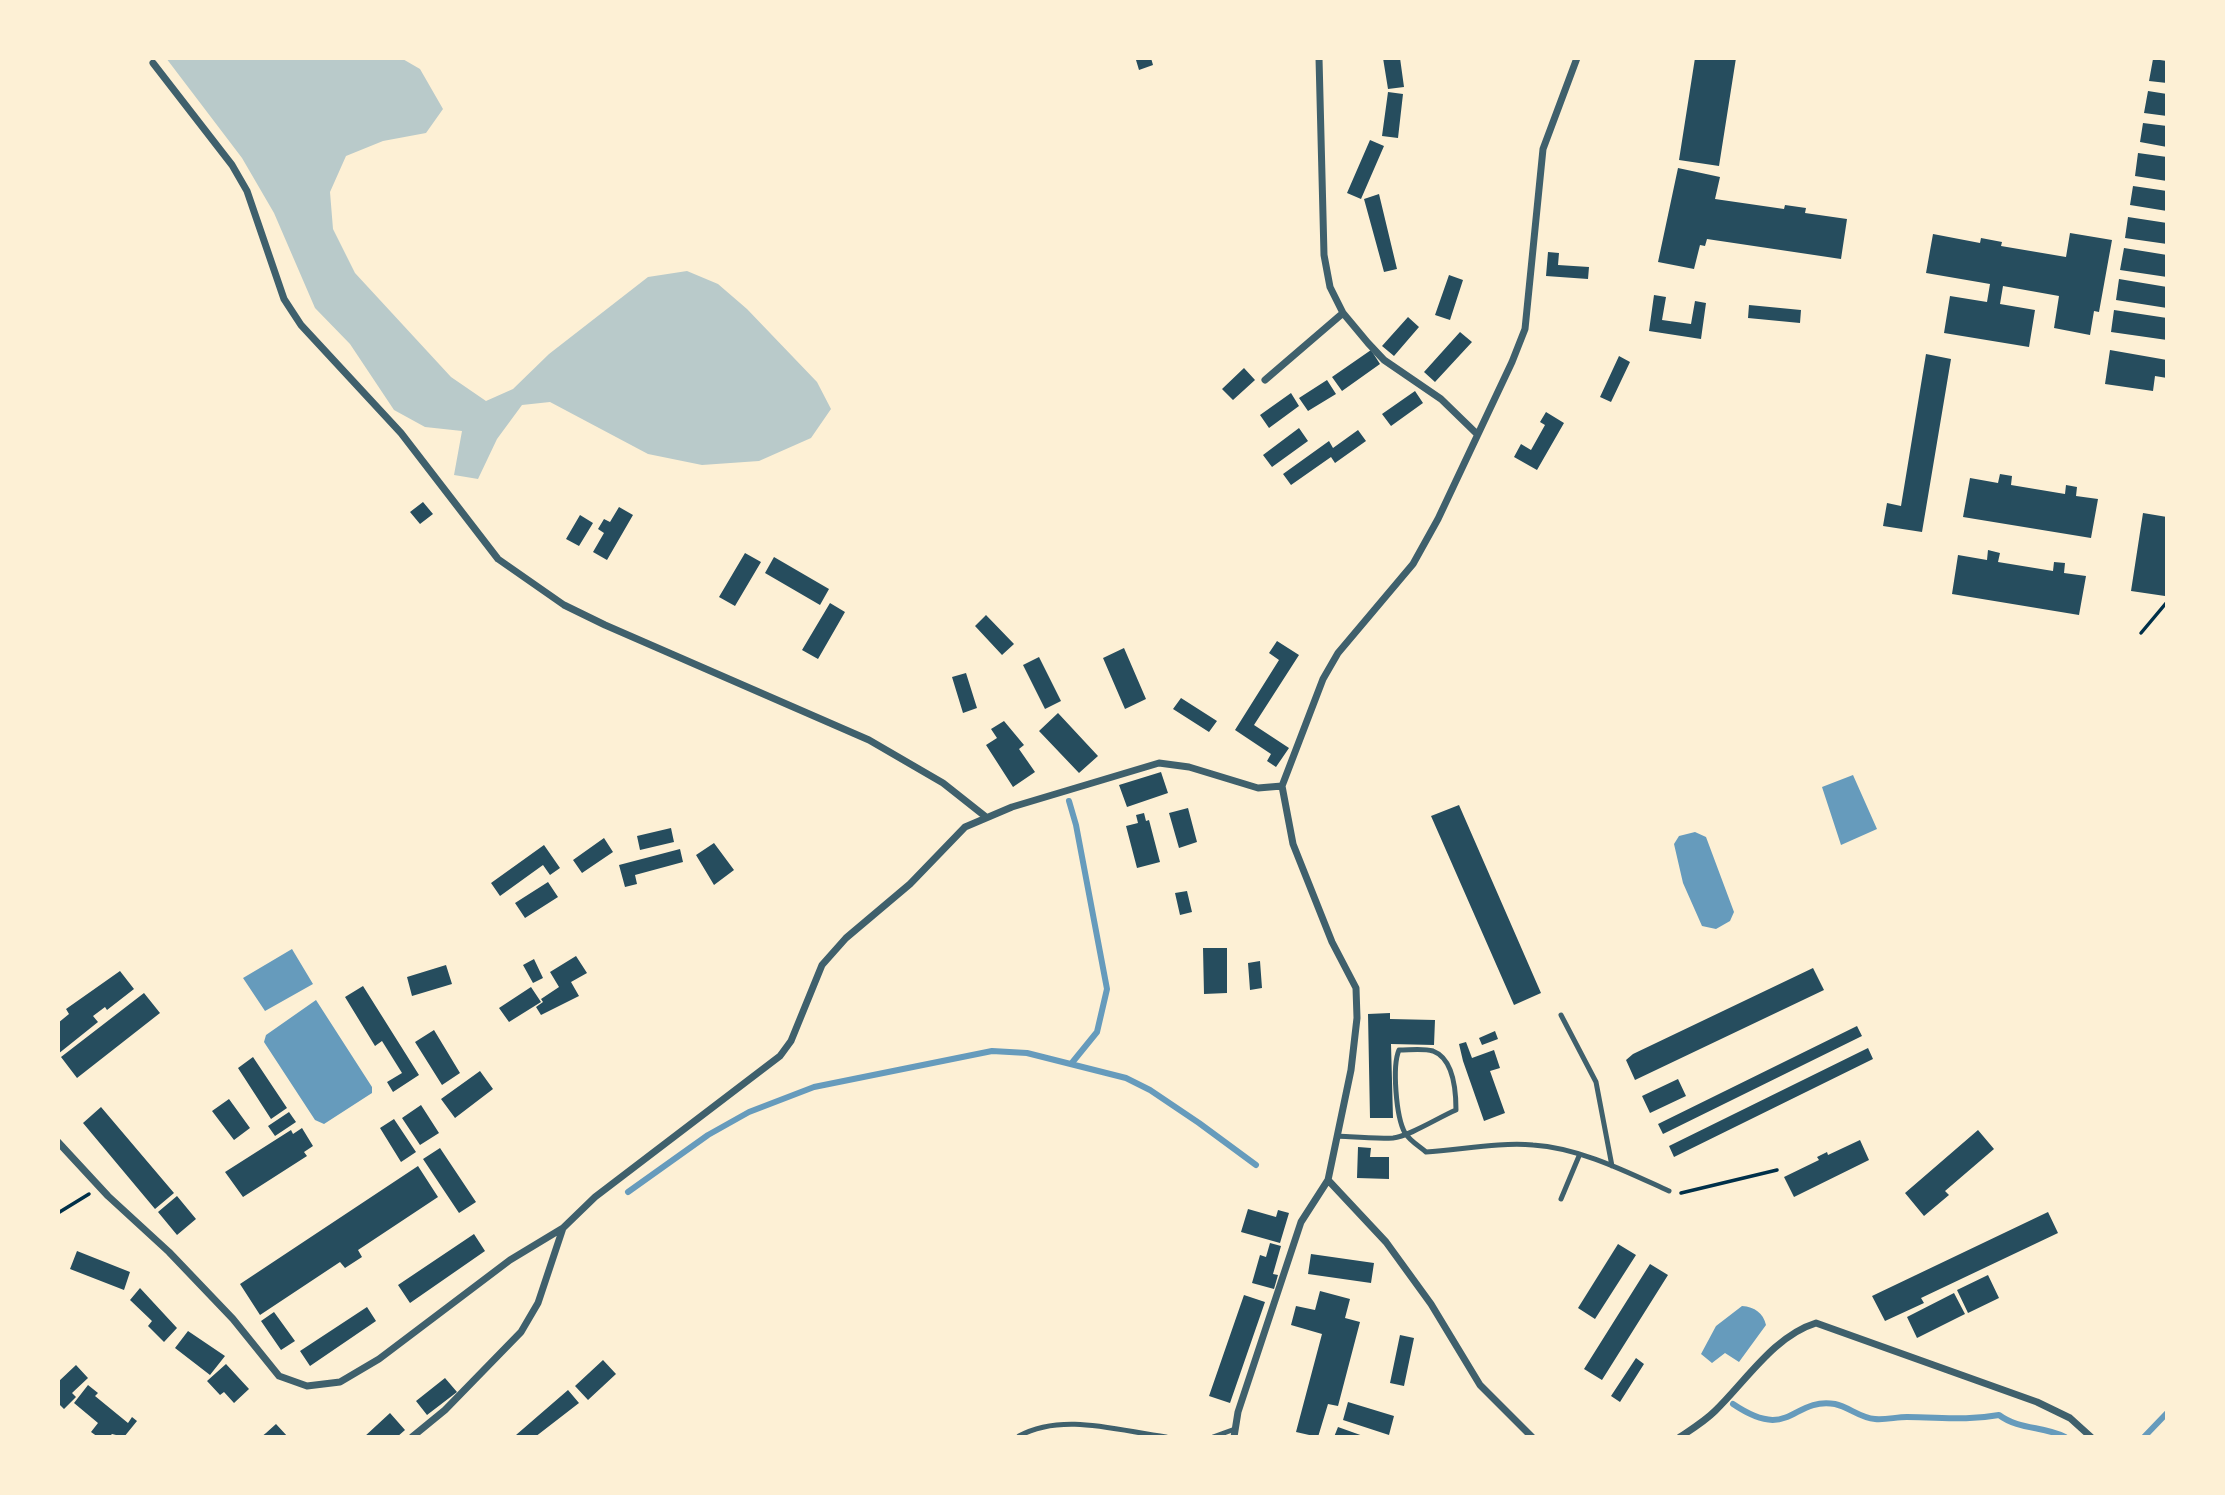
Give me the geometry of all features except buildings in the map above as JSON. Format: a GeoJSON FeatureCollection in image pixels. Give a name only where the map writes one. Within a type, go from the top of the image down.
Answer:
{"type":"FeatureCollection","features":[{"type":"Feature","properties":{"kind":"street"},"geometry":{"type":"LineString","coordinates":[[1319,58],[1324,255],[1330,287],[1343,313],[1384,359],[1441,399],[1477,434]]}},
{"type":"Feature","properties":{"kind":"street"},"geometry":{"type":"LineString","coordinates":[[1235,1433],[1301,1222],[1328,1180],[1351,1070],[1357,1018],[1356,988],[1332,942],[1293,844],[1282,786],[1324,678],[1338,653],[1413,564],[1525,329],[1543,149],[1577,58]]}},
{"type":"Feature","properties":{"kind":"street"},"geometry":{"type":"LineString","coordinates":[[153,63],[232,165],[247,191],[284,299],[300,326],[401,433],[498,559],[564,605],[584,615],[869,740],[943,783],[986,817]]}},
{"type":"Feature","properties":{"kind":"street"},"geometry":{"type":"LineString","coordinates":[[1265,380],[1343,313]]}},
{"type":"Feature","properties":{"kind":"street"},"geometry":{"type":"LineString","coordinates":[[58,1142],[100,1187],[169,1252],[233,1320],[279,1376],[307,1386],[340,1382],[379,1359],[510,1260],[563,1228],[595,1197],[780,1056],[791,1041],[822,965],[846,938],[910,884],[965,827],[986,817],[1159,763],[1189,767],[1258,789],[1282,786]]}},
{"type":"Feature","properties":{"kind":"street"},"geometry":{"type":"LineString","coordinates":[[1328,1180],[1386,1242],[1432,1304],[1480,1385],[1532,1437]]}},
{"type":"Feature","properties":{"kind":"street"},"geometry":{"type":"LineString","coordinates":[[412,1437],[446,1410],[521,1332],[538,1303],[563,1228]]}},
{"type":"Feature","properties":{"kind":"street"},"geometry":{"type":"LineString","coordinates":[[1680,1437],[1712,1414],[1781,1342],[1799,1328],[1816,1323],[2037,1402],[2070,1418],[2091,1437]]}},
{"type":"Feature","properties":{"kind":"lane"},"geometry":{"type":"LineString","coordinates":[[1561,1015],[1596,1082],[1612,1166]]}},
{"type":"Feature","properties":{"kind":"lane"},"geometry":{"type":"LineString","coordinates":[[1336,1136],[1396,1138],[1405,1133],[1456,1110],[1455,1083],[1436,1053],[1399,1049],[1395,1059],[1398,1103],[1405,1133],[1426,1152],[1532,1144],[1612,1166],[1670,1191]]}},
{"type":"Feature","properties":{"kind":"lane"},"geometry":{"type":"LineString","coordinates":[[1561,1199],[1579,1156]]}},
{"type":"Feature","properties":{"kind":"lane"},"geometry":{"type":"LineString","coordinates":[[1019,1436],[1051,1424],[1080,1424],[1166,1437]]}},
{"type":"Feature","properties":{"kind":"lane"},"geometry":{"type":"LineString","coordinates":[[1213,1437],[1235,1433]]}},
{"type":"Feature","properties":{"kind":"path"},"geometry":{"type":"LineString","coordinates":[[2141,633],[2167,603]]}},
{"type":"Feature","properties":{"kind":"path"},"geometry":{"type":"LineString","coordinates":[[1670,1191],[1684,1193],[1777,1170]]}},
{"type":"Feature","properties":{"kind":"path"},"geometry":{"type":"LineString","coordinates":[[58,1213],[100,1187]]}},
{"type":"Feature","properties":{"kind":"shaded area"},"geometry":{"type":"Polygon","coordinates":[[[166,58],[401,58],[420,69],[443,109],[426,133],[383,141],[346,156],[330,192],[333,229],[355,273],[451,377],[486,401],[513,389],[549,354],[648,277],[687,271],[718,284],[747,309],[817,382],[831,409],[811,438],[759,461],[702,465],[648,454],[550,402],[522,405],[497,439],[478,479],[454,475],[462,431],[425,427],[394,410],[350,344],[315,308],[274,213],[242,158],[166,58]]]}},
{"type":"Feature","properties":{"kind":"water"},"geometry":{"type":"Polygon","coordinates":[[[1853,775],[1877,829],[1841,845],[1822,787],[1853,775]]]}},
{"type":"Feature","properties":{"kind":"water"},"geometry":{"type":"Polygon","coordinates":[[[1695,832],[1706,837],[1734,912],[1730,921],[1716,929],[1702,926],[1683,883],[1674,844],[1679,836],[1695,832]]]}},
{"type":"Feature","properties":{"kind":"water"},"geometry":{"type":"Polygon","coordinates":[[[292,949],[313,984],[265,1011],[243,978],[292,949]]]}},
{"type":"Feature","properties":{"kind":"water"},"geometry":{"type":"Polygon","coordinates":[[[316,1000],[372,1087],[372,1093],[324,1124],[315,1120],[264,1042],[266,1035],[316,1000]]]}},
{"type":"Feature","properties":{"kind":"water"},"geometry":{"type":"Polygon","coordinates":[[[1742,1306],[1758,1311],[1766,1325],[1739,1362],[1725,1353],[1712,1363],[1701,1354],[1716,1326],[1742,1306]]]}},
{"type":"Feature","properties":{"kind":"waterway"},"geometry":{"type":"LineString","coordinates":[[1069,801],[1076,825],[1107,989],[1097,1032],[1071,1064]]}},
{"type":"Feature","properties":{"kind":"waterway"},"geometry":{"type":"LineString","coordinates":[[628,1192],[708,1135],[749,1112],[814,1087],[992,1051],[1027,1053],[1126,1078],[1150,1090],[1256,1165]]}},
{"type":"Feature","properties":{"kind":"waterway"},"geometry":{"type":"LineString","coordinates":[[1733,1404],[1752,1415],[1767,1419],[1779,1419],[1820,1404],[1835,1404],[1875,1419],[1999,1415],[2015,1423],[2065,1437]]}},
{"type":"Feature","properties":{"kind":"waterway"},"geometry":{"type":"LineString","coordinates":[[2144,1437],[2167,1413]]}}]}
